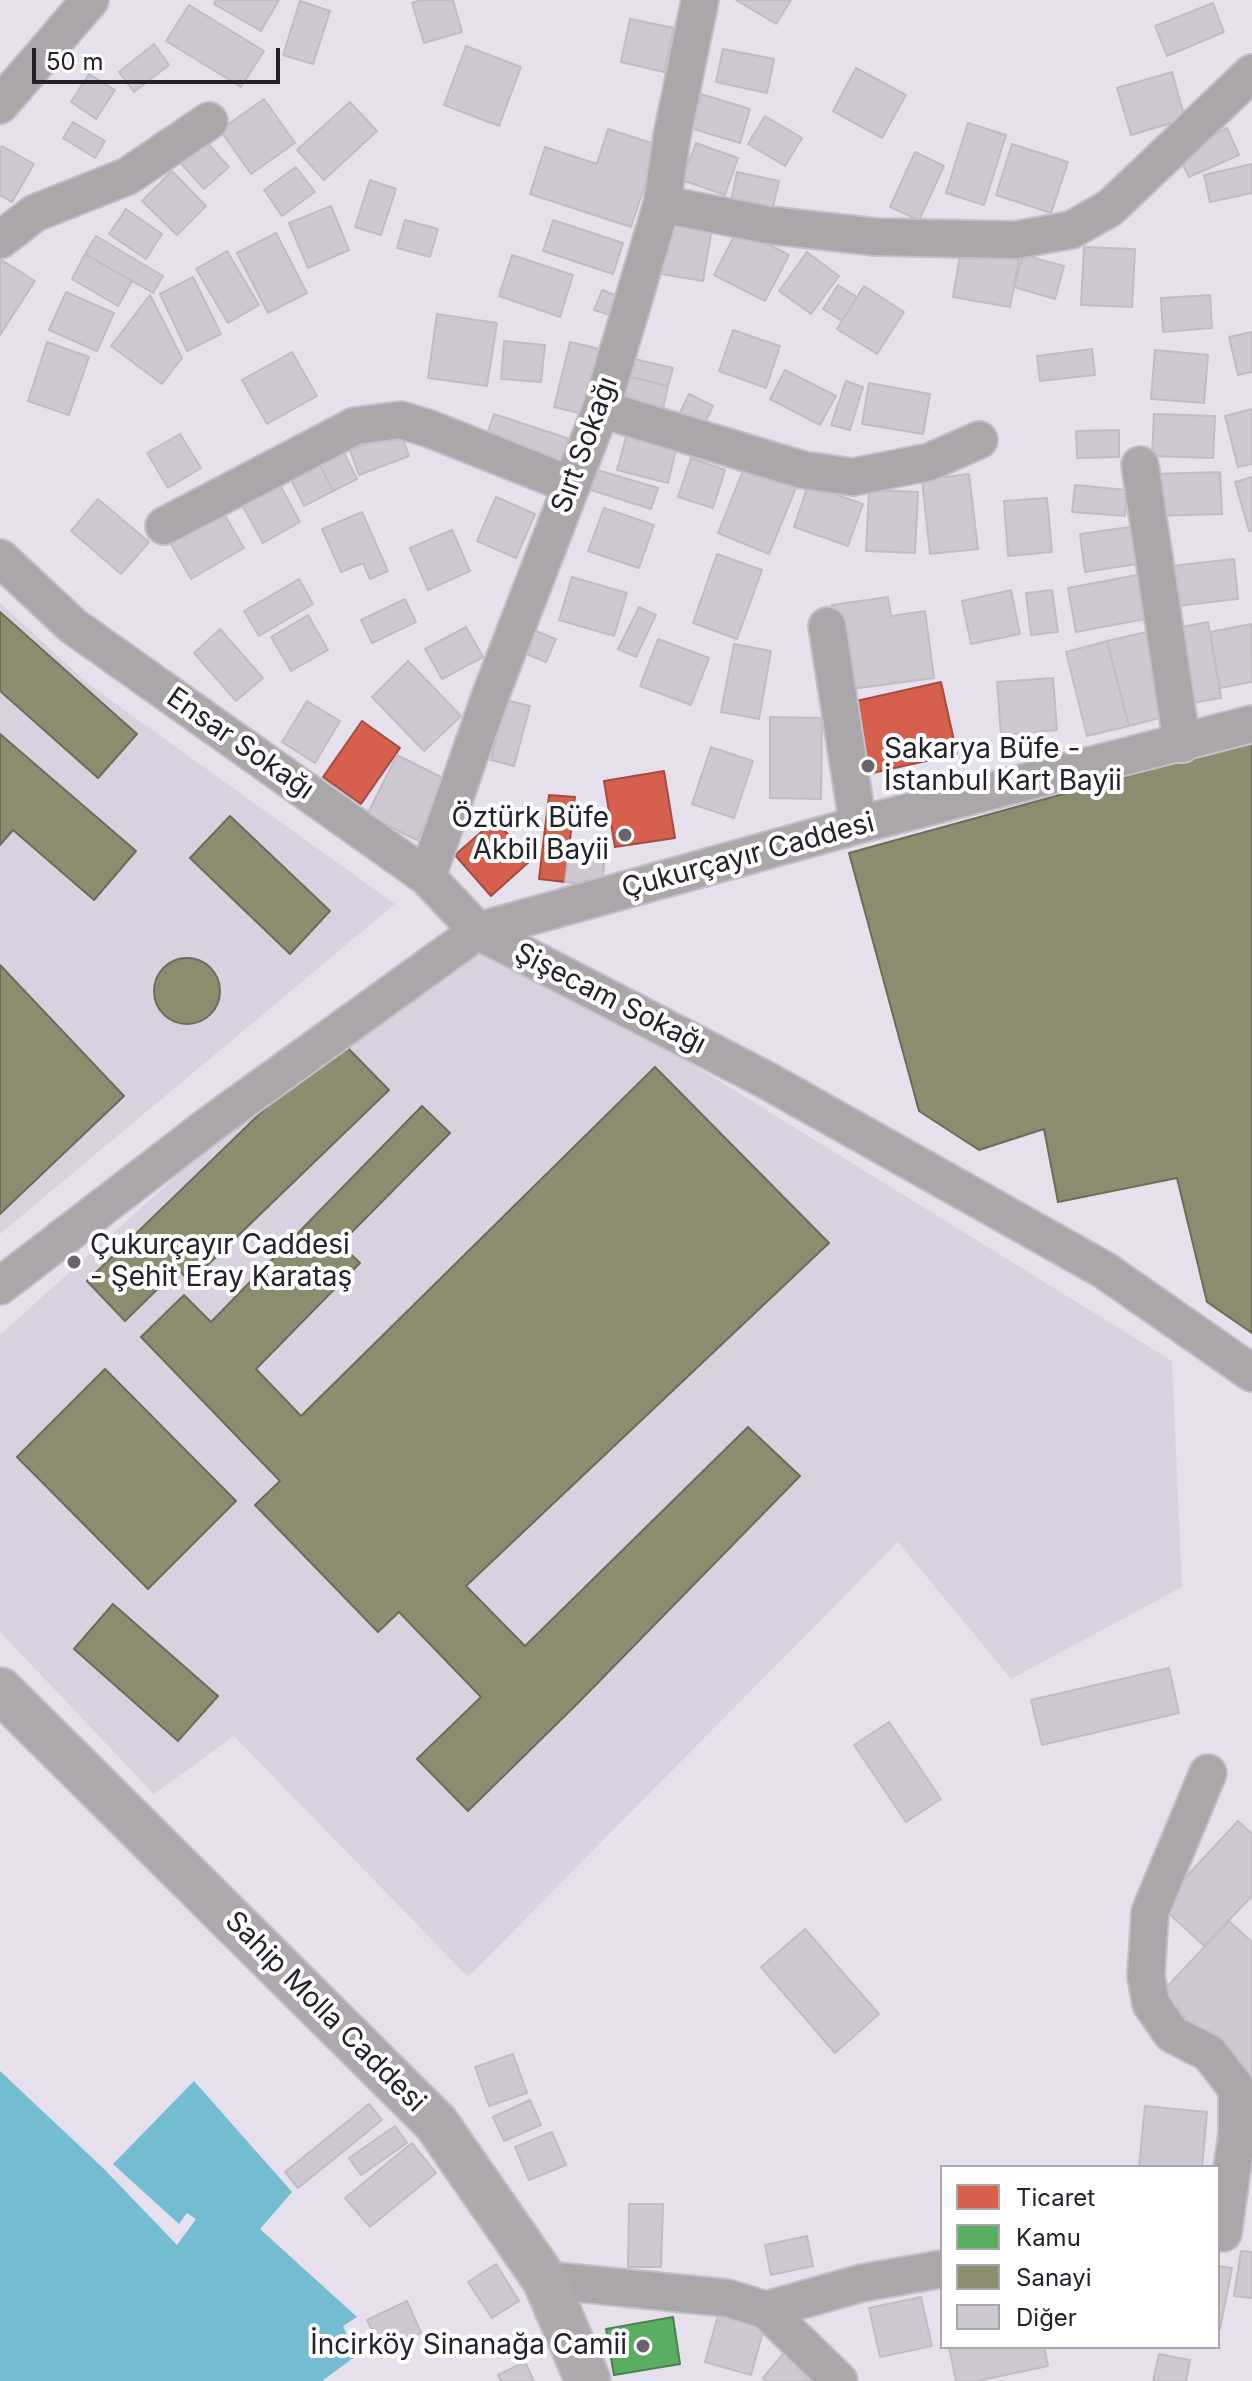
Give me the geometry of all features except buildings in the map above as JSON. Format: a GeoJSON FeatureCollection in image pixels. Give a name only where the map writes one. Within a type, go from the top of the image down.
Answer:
{"type":"FeatureCollection","features":[{"type":"Feature","properties":{"kind":"main road","name":"Sahip Molla Caddesi"},"geometry":{"type":"LineString","coordinates":[[0,1690],[436,2123],[545,2280],[588,2381]]}},
{"type":"Feature","properties":{"kind":"street"},"geometry":{"type":"LineString","coordinates":[[0,105],[90,0]]}},
{"type":"Feature","properties":{"kind":"street","name":"Sırt Sokağı"},"geometry":{"type":"LineString","coordinates":[[427,877],[491,694],[601,409],[662,204],[672,136],[700,0]]}},
{"type":"Feature","properties":{"kind":"street"},"geometry":{"type":"LineString","coordinates":[[662,204],[768,225],[876,237],[1015,240],[1071,230],[1110,208],[1252,73]]}},
{"type":"Feature","properties":{"kind":"street"},"geometry":{"type":"LineString","coordinates":[[0,240],[35,213],[128,176],[209,121]]}},
{"type":"Feature","properties":{"kind":"street"},"geometry":{"type":"LineString","coordinates":[[601,409],[803,470],[853,477],[929,462],[979,440]]}},
{"type":"Feature","properties":{"kind":"street"},"geometry":{"type":"LineString","coordinates":[[164,526],[355,426],[401,420],[571,485]]}},
{"type":"Feature","properties":{"kind":"street"},"geometry":{"type":"LineString","coordinates":[[1140,465],[1182,744]]}},
{"type":"Feature","properties":{"kind":"street","name":"Ensar Sokağı"},"geometry":{"type":"LineString","coordinates":[[0,558],[73,626],[427,877],[478,931]]}},
{"type":"Feature","properties":{"kind":"street"},"geometry":{"type":"LineString","coordinates":[[827,626],[858,825]]}},
{"type":"Feature","properties":{"kind":"street","name":"Çukurçayır Caddesi"},"geometry":{"type":"LineString","coordinates":[[478,931],[858,825],[1252,724]]}},
{"type":"Feature","properties":{"kind":"street"},"geometry":{"type":"LineString","coordinates":[[0,1286],[212,1123],[478,931]]}},
{"type":"Feature","properties":{"kind":"street","name":"Şişecam Sokağı"},"geometry":{"type":"LineString","coordinates":[[478,931],[766,1080],[1091,1262],[1252,1373]]}},
{"type":"Feature","properties":{"kind":"street"},"geometry":{"type":"LineString","coordinates":[[1208,1773],[1150,1912],[1146,1976],[1151,2004],[1172,2034],[1209,2053],[1237,2089],[1231,2236]]}},
{"type":"Feature","properties":{"kind":"street"},"geometry":{"type":"LineString","coordinates":[[766,2310],[862,2283],[940,2269]]}},
{"type":"Feature","properties":{"kind":"street"},"geometry":{"type":"LineString","coordinates":[[545,2280],[727,2298],[766,2310],[839,2381]]}},
{"type":"Feature","properties":{"kind":"shaded area"},"geometry":{"type":"Polygon","coordinates":[[[0,603],[91,686],[395,904],[0,1234],[0,603]]]}},
{"type":"Feature","properties":{"kind":"shaded area"},"geometry":{"type":"Polygon","coordinates":[[[472,928],[1172,1361],[1182,1587],[1011,1679],[898,1542],[468,1977],[234,1736],[154,1794],[0,1632],[0,1335],[184,1169],[472,928]]]}},
{"type":"Feature","properties":{"kind":"water"},"geometry":{"type":"Polygon","coordinates":[[[0,2071],[104,2169],[177,2245],[196,2219],[187,2213],[179,2224],[113,2164],[194,2081],[292,2192],[260,2229],[357,2317],[343,2326],[356,2356],[322,2381],[0,2381],[0,2071]]]}},
{"type":"Feature","properties":{"kind":"place","name":"Sakarya Büfe - İstanbul Kart Bayii"},"geometry":{"type":"Point","coordinates":[868,766]}},
{"type":"Feature","properties":{"kind":"place","name":"Öztürk Büfe Akbil Bayii"},"geometry":{"type":"Point","coordinates":[625,835]}},
{"type":"Feature","properties":{"kind":"place","name":"Çukurçayır Caddesi - Şehit Eray Karataş"},"geometry":{"type":"Point","coordinates":[74,1262]}},
{"type":"Feature","properties":{"kind":"place","name":"İncirköy Sinanağa Camii"},"geometry":{"type":"Point","coordinates":[643,2346]}}]}
